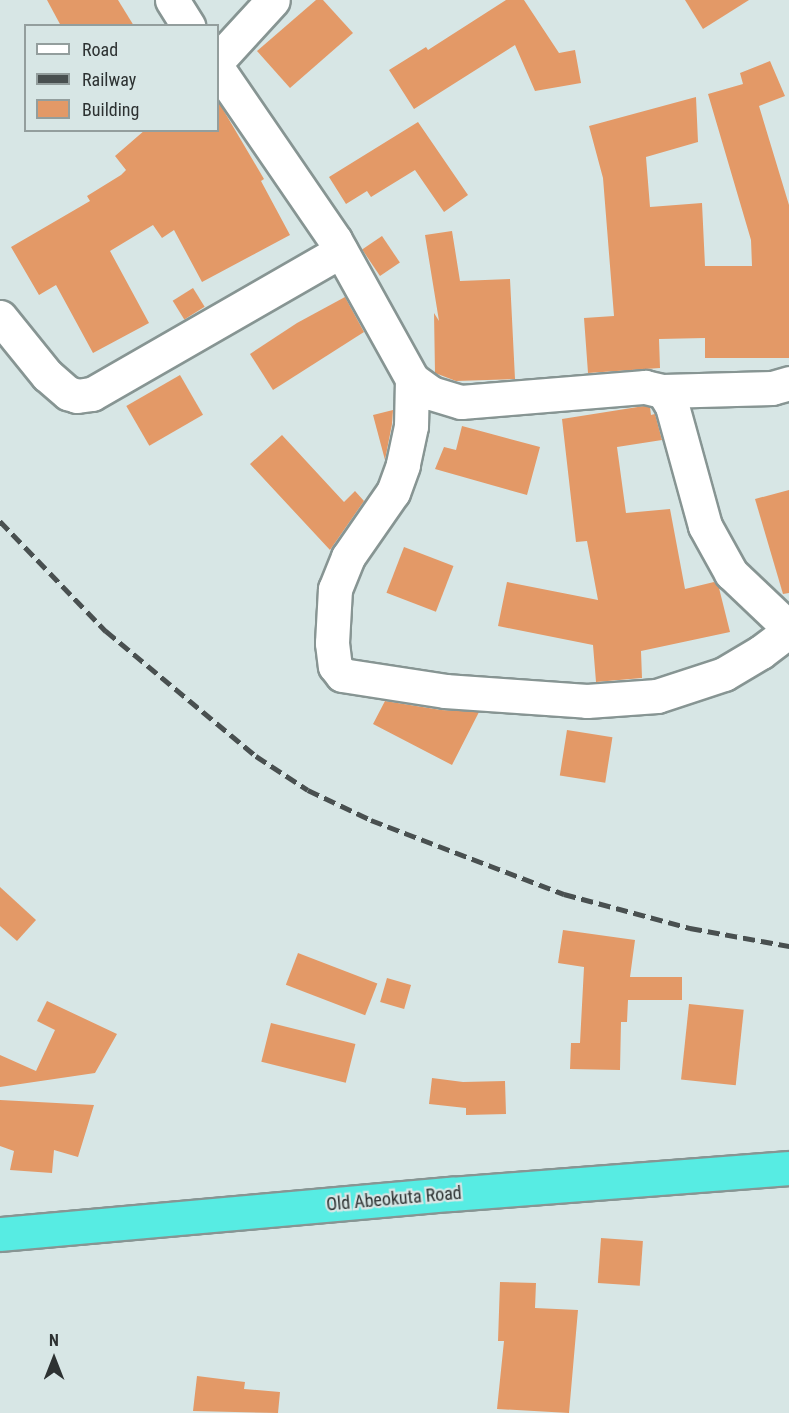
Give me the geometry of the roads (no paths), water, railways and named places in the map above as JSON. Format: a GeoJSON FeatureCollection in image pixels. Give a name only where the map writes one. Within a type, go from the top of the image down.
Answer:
{"type":"FeatureCollection","features":[{"type":"Feature","properties":{"kind":"highway","name":"Old Abeokuta Road"},"geometry":{"type":"LineString","coordinates":[[0,1234],[451,1194],[789,1168]]}},
{"type":"Feature","properties":{"kind":"street"},"geometry":{"type":"LineString","coordinates":[[172,0],[187,24]]}},
{"type":"Feature","properties":{"kind":"street"},"geometry":{"type":"LineString","coordinates":[[219,59],[273,0]]}},
{"type":"Feature","properties":{"kind":"street"},"geometry":{"type":"LineString","coordinates":[[219,70],[341,251],[412,379],[431,393],[461,402],[645,387],[663,391],[772,388],[789,383]]}},
{"type":"Feature","properties":{"kind":"street"},"geometry":{"type":"LineString","coordinates":[[0,317],[47,375],[69,393],[77,396],[92,394],[341,251]]}},
{"type":"Feature","properties":{"kind":"street"},"geometry":{"type":"LineString","coordinates":[[412,379],[411,426],[403,465],[393,492],[348,557],[335,589],[332,643],[335,666],[342,675],[445,692],[587,701],[657,696],[724,674],[761,652],[789,629],[731,573],[705,526],[672,406],[663,391]]}},
{"type":"Feature","properties":{"kind":"railway"},"geometry":{"type":"LineString","coordinates":[[0,521],[106,631],[256,756],[308,790],[371,820],[564,894],[690,928],[789,946]]}}]}
